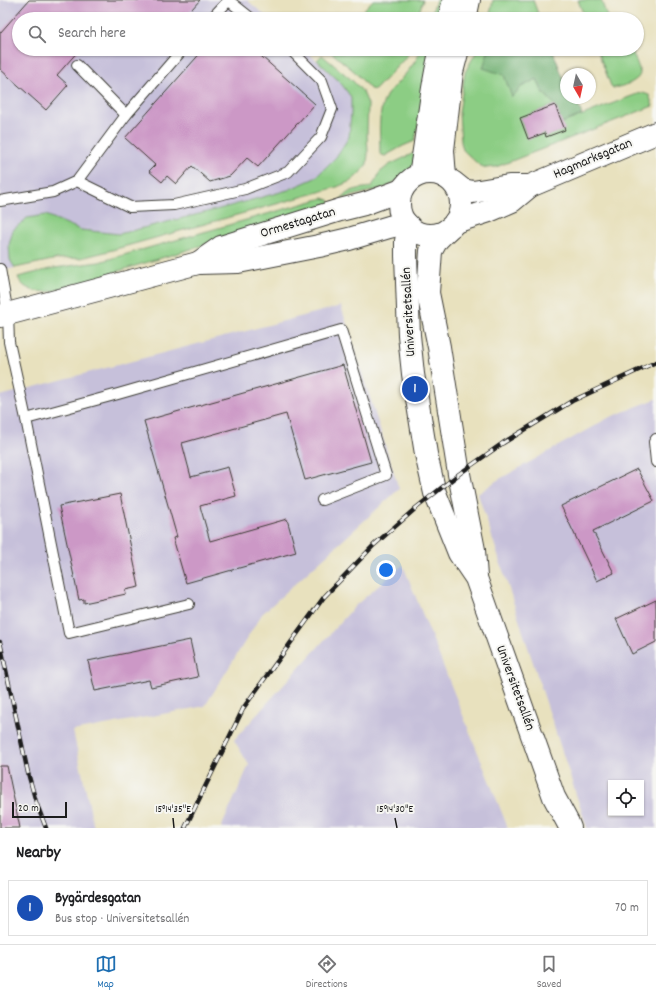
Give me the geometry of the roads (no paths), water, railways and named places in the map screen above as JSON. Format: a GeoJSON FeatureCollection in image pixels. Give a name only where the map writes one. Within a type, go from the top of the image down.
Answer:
{"type":"FeatureCollection","features":[{"type":"Feature","properties":{"kind":"street"},"geometry":{"type":"LineString","coordinates":[[451,12],[454,0]]}},
{"type":"Feature","properties":{"kind":"street"},"geometry":{"type":"LineString","coordinates":[[466,12],[469,0]]}},
{"type":"Feature","properties":{"kind":"street"},"geometry":{"type":"LineString","coordinates":[[420,174],[425,149],[431,96],[440,56]]}},
{"type":"Feature","properties":{"kind":"street"},"geometry":{"type":"LineString","coordinates":[[449,180],[443,150],[452,72],[456,56]]}},
{"type":"Feature","properties":{"kind":"street","name":"Hagmarksgatan"},"geometry":{"type":"LineString","coordinates":[[451,226],[512,201],[530,186],[656,133]]}},
{"type":"Feature","properties":{"kind":"street"},"geometry":{"type":"LineString","coordinates":[[420,174],[439,174],[449,180],[458,191],[461,202],[460,212],[451,226],[439,233],[423,234],[416,231],[403,218],[399,201],[402,190],[410,180],[420,174]]}},
{"type":"Feature","properties":{"kind":"street","name":"Hagmarksgatan"},"geometry":{"type":"LineString","coordinates":[[449,180],[463,190],[473,192],[509,186],[530,186]]}},
{"type":"Feature","properties":{"kind":"street","name":"Ormestagatan"},"geometry":{"type":"LineString","coordinates":[[198,263],[221,247],[364,204],[402,190]]}},
{"type":"Feature","properties":{"kind":"street","name":"Ormestagatan"},"geometry":{"type":"LineString","coordinates":[[4,315],[198,263],[238,262],[349,240],[389,227],[408,224]]}},
{"type":"Feature","properties":{"kind":"street","name":"Universitetsallén"},"geometry":{"type":"LineString","coordinates":[[408,224],[406,248],[409,335],[413,374],[426,454],[435,493],[459,553],[476,578],[554,797],[570,828]]}},
{"type":"Feature","properties":{"kind":"street","name":"Universitetsallén"},"geometry":{"type":"LineString","coordinates":[[451,226],[437,240],[431,251],[428,294],[439,347],[459,474],[474,550],[476,578]]}},
{"type":"Feature","properties":{"kind":"street","name":"Universitetsallén"},"geometry":{"type":"LineString","coordinates":[[554,797],[555,828]]}},
{"type":"Feature","properties":{"kind":"lane"},"geometry":{"type":"LineString","coordinates":[[217,12],[228,0],[243,12]]}},
{"type":"Feature","properties":{"kind":"lane"},"geometry":{"type":"LineString","coordinates":[[0,202],[53,192],[77,181],[126,115],[177,56]]}},
{"type":"Feature","properties":{"kind":"lane"},"geometry":{"type":"LineString","coordinates":[[77,181],[130,206],[174,205],[245,189],[288,172],[321,137],[332,109],[322,81],[297,56]]}},
{"type":"Feature","properties":{"kind":"lane"},"geometry":{"type":"LineString","coordinates":[[77,65],[126,115]]}},
{"type":"Feature","properties":{"kind":"lane"},"geometry":{"type":"LineString","coordinates":[[0,269],[4,315],[9,342],[69,633],[189,604]]}},
{"type":"Feature","properties":{"kind":"lane"},"geometry":{"type":"LineString","coordinates":[[26,419],[341,330],[386,475],[322,500]]}},
{"type":"Feature","properties":{"kind":"lane"},"geometry":{"type":"LineString","coordinates":[[656,439],[654,442],[656,462]]}},
{"type":"Feature","properties":{"kind":"railway"},"geometry":{"type":"LineString","coordinates":[[185,828],[244,707],[324,597],[374,545],[416,508],[459,474],[503,443],[572,401],[656,362]]}},
{"type":"Feature","properties":{"kind":"railway"},"geometry":{"type":"LineString","coordinates":[[0,642],[28,773],[36,802],[46,828]]}},
{"type":"Feature","properties":{"kind":"place","name":"Bygärdesgatan"},"geometry":{"type":"Point","coordinates":[415,389]}}]}
